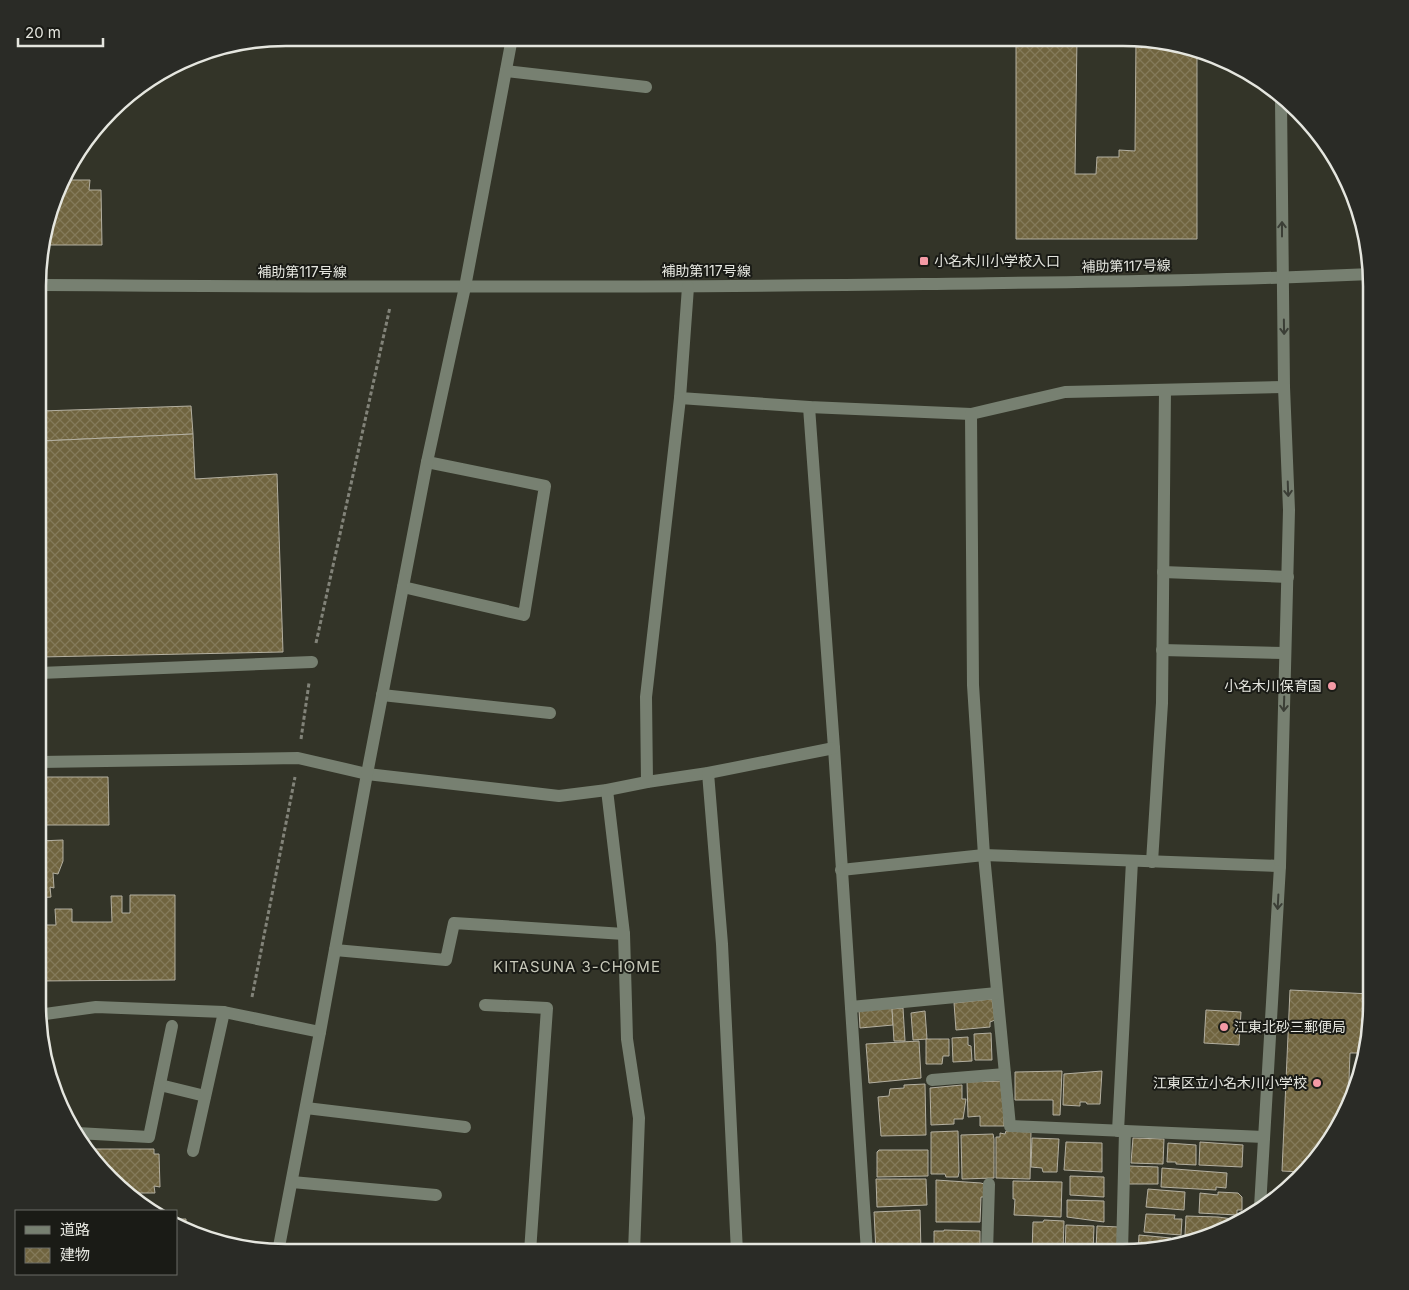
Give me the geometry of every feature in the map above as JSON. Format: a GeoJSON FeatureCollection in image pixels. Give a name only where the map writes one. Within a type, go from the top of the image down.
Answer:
{"type":"FeatureCollection","features":[{"type":"Feature","properties":{"kind":"street"},"geometry":{"type":"LineString","coordinates":[[280,1244],[382,695],[427,462],[465,287],[511,46]]}},
{"type":"Feature","properties":{"kind":"street"},"geometry":{"type":"LineString","coordinates":[[506,71],[646,87]]}},
{"type":"Feature","properties":{"kind":"street"},"geometry":{"type":"LineString","coordinates":[[1260,1200],[1280,866],[1288,577],[1289,510],[1284,387],[1282,107]]}},
{"type":"Feature","properties":{"kind":"street","name":"補助第117号線"},"geometry":{"type":"LineString","coordinates":[[46,285],[688,287],[1283,278],[1362,274]]}},
{"type":"Feature","properties":{"kind":"street"},"geometry":{"type":"LineString","coordinates":[[647,782],[646,697],[680,398],[688,287]]}},
{"type":"Feature","properties":{"kind":"street"},"geometry":{"type":"LineString","coordinates":[[680,398],[808,407],[971,414],[1064,392],[1284,387]]}},
{"type":"Feature","properties":{"kind":"street"},"geometry":{"type":"LineString","coordinates":[[1152,862],[1162,703],[1165,390]]}},
{"type":"Feature","properties":{"kind":"street"},"geometry":{"type":"LineString","coordinates":[[808,407],[834,748],[866,1244]]}},
{"type":"Feature","properties":{"kind":"street"},"geometry":{"type":"LineString","coordinates":[[971,414],[973,685],[984,855],[1010,1126],[1264,1137]]}},
{"type":"Feature","properties":{"kind":"street"},"geometry":{"type":"LineString","coordinates":[[403,588],[524,615],[545,486],[427,462]]}},
{"type":"Feature","properties":{"kind":"street"},"geometry":{"type":"LineString","coordinates":[[1162,572],[1288,577]]}},
{"type":"Feature","properties":{"kind":"street"},"geometry":{"type":"LineString","coordinates":[[1162,650],[1286,653]]}},
{"type":"Feature","properties":{"kind":"street"},"geometry":{"type":"LineString","coordinates":[[46,674],[312,662]]}},
{"type":"Feature","properties":{"kind":"street"},"geometry":{"type":"LineString","coordinates":[[382,695],[550,713]]}},
{"type":"Feature","properties":{"kind":"street"},"geometry":{"type":"LineString","coordinates":[[46,762],[298,758],[367,774],[559,796],[708,773],[834,748]]}},
{"type":"Feature","properties":{"kind":"street"},"geometry":{"type":"LineString","coordinates":[[708,773],[722,944],[737,1244]]}},
{"type":"Feature","properties":{"kind":"street"},"geometry":{"type":"LineString","coordinates":[[607,790],[624,934],[627,1038],[639,1118],[634,1244]]}},
{"type":"Feature","properties":{"kind":"street"},"geometry":{"type":"LineString","coordinates":[[841,870],[984,855],[1280,866]]}},
{"type":"Feature","properties":{"kind":"street"},"geometry":{"type":"LineString","coordinates":[[1122,1244],[1122,1131],[1132,861]]}},
{"type":"Feature","properties":{"kind":"street"},"geometry":{"type":"LineString","coordinates":[[335,950],[446,960],[454,923],[624,934]]}},
{"type":"Feature","properties":{"kind":"street"},"geometry":{"type":"LineString","coordinates":[[851,1007],[997,994]]}},
{"type":"Feature","properties":{"kind":"street"},"geometry":{"type":"LineString","coordinates":[[485,1005],[547,1008],[531,1244]]}},
{"type":"Feature","properties":{"kind":"street"},"geometry":{"type":"LineString","coordinates":[[47,1014],[96,1007],[224,1012],[320,1032]]}},
{"type":"Feature","properties":{"kind":"street"},"geometry":{"type":"LineString","coordinates":[[193,1151],[224,1012]]}},
{"type":"Feature","properties":{"kind":"street"},"geometry":{"type":"LineString","coordinates":[[84,1133],[149,1137],[172,1026]]}},
{"type":"Feature","properties":{"kind":"street"},"geometry":{"type":"LineString","coordinates":[[932,1080],[1005,1074]]}},
{"type":"Feature","properties":{"kind":"street"},"geometry":{"type":"LineString","coordinates":[[160,1085],[205,1096]]}},
{"type":"Feature","properties":{"kind":"street"},"geometry":{"type":"LineString","coordinates":[[306,1108],[465,1127]]}},
{"type":"Feature","properties":{"kind":"street"},"geometry":{"type":"LineString","coordinates":[[292,1182],[436,1195]]}},
{"type":"Feature","properties":{"kind":"street"},"geometry":{"type":"LineString","coordinates":[[987,1244],[989,1184]]}},
{"type":"Feature","properties":{"kind":"building"},"geometry":{"type":"Polygon","coordinates":[[[1016,46],[1077,46],[1075,174],[1096,174],[1097,157],[1119,157],[1119,150],[1135,151],[1136,47],[1155,48],[1197,58],[1197,239],[1016,239],[1016,46]]]}},
{"type":"Feature","properties":{"kind":"building"},"geometry":{"type":"Polygon","coordinates":[[[71,180],[90,180],[89,190],[101,190],[102,245],[50,245],[54,224],[71,180]]]}},
{"type":"Feature","properties":{"kind":"building"},"geometry":{"type":"Polygon","coordinates":[[[191,406],[193,434],[46,441],[46,411],[191,406]]]}},
{"type":"Feature","properties":{"kind":"building"},"geometry":{"type":"Polygon","coordinates":[[[193,434],[195,479],[277,474],[283,652],[46,657],[46,441],[193,434]]]}},
{"type":"Feature","properties":{"kind":"building"},"geometry":{"type":"Polygon","coordinates":[[[46,777],[108,777],[109,825],[46,825],[46,777]]]}},
{"type":"Feature","properties":{"kind":"building"},"geometry":{"type":"Polygon","coordinates":[[[63,840],[63,861],[58,874],[53,873],[54,888],[50,887],[51,897],[46,897],[46,841],[63,840]]]}},
{"type":"Feature","properties":{"kind":"building"},"geometry":{"type":"Polygon","coordinates":[[[130,895],[175,895],[175,980],[46,981],[46,925],[56,925],[55,909],[72,909],[72,922],[112,922],[111,896],[122,896],[122,913],[130,913],[130,895]]]}},
{"type":"Feature","properties":{"kind":"building","name":"江東区立小名木川小学校"},"geometry":{"type":"Polygon","coordinates":[[[1290,990],[1363,994],[1361,1036],[1358,1053],[1350,1053],[1349,1084],[1345,1096],[1331,1124],[1295,1172],[1282,1171],[1290,990]]]}},
{"type":"Feature","properties":{"kind":"building"},"geometry":{"type":"Polygon","coordinates":[[[992,999],[995,1020],[990,1022],[990,1027],[956,1030],[954,1003],[992,999]]]}},
{"type":"Feature","properties":{"kind":"building"},"geometry":{"type":"Polygon","coordinates":[[[892,1006],[893,1025],[860,1028],[859,1009],[892,1006]]]}},
{"type":"Feature","properties":{"kind":"building"},"geometry":{"type":"Polygon","coordinates":[[[903,1008],[905,1041],[894,1041],[892,1009],[903,1008]]]}},
{"type":"Feature","properties":{"kind":"building"},"geometry":{"type":"Polygon","coordinates":[[[1206,1010],[1241,1012],[1239,1045],[1204,1043],[1206,1010]]]}},
{"type":"Feature","properties":{"kind":"building"},"geometry":{"type":"Polygon","coordinates":[[[925,1011],[927,1039],[913,1040],[911,1013],[925,1011]]]}},
{"type":"Feature","properties":{"kind":"building"},"geometry":{"type":"Polygon","coordinates":[[[991,1033],[992,1060],[975,1060],[974,1034],[991,1033]]]}},
{"type":"Feature","properties":{"kind":"building"},"geometry":{"type":"Polygon","coordinates":[[[968,1037],[972,1061],[953,1062],[952,1038],[968,1037]]]}},
{"type":"Feature","properties":{"kind":"building"},"geometry":{"type":"Polygon","coordinates":[[[926,1039],[949,1039],[949,1056],[943,1056],[942,1064],[926,1064],[926,1039]]]}},
{"type":"Feature","properties":{"kind":"building"},"geometry":{"type":"Polygon","coordinates":[[[919,1041],[921,1078],[869,1083],[866,1044],[919,1041]]]}},
{"type":"Feature","properties":{"kind":"building"},"geometry":{"type":"Polygon","coordinates":[[[1062,1071],[1060,1115],[1053,1115],[1053,1100],[1015,1100],[1015,1072],[1062,1071]]]}},
{"type":"Feature","properties":{"kind":"building"},"geometry":{"type":"Polygon","coordinates":[[[1102,1071],[1100,1104],[1080,1102],[1080,1106],[1063,1105],[1064,1074],[1102,1071]]]}},
{"type":"Feature","properties":{"kind":"building"},"geometry":{"type":"Polygon","coordinates":[[[1003,1081],[1004,1126],[980,1126],[980,1116],[968,1117],[967,1082],[1003,1081]]]}},
{"type":"Feature","properties":{"kind":"building"},"geometry":{"type":"Polygon","coordinates":[[[925,1084],[926,1135],[881,1136],[878,1097],[889,1096],[890,1089],[904,1088],[904,1085],[925,1084]]]}},
{"type":"Feature","properties":{"kind":"building"},"geometry":{"type":"Polygon","coordinates":[[[962,1085],[962,1099],[966,1099],[963,1119],[954,1119],[954,1124],[931,1125],[930,1088],[962,1085]]]}},
{"type":"Feature","properties":{"kind":"building"},"geometry":{"type":"Polygon","coordinates":[[[958,1131],[958,1177],[946,1177],[945,1174],[931,1174],[931,1132],[958,1131]]]}},
{"type":"Feature","properties":{"kind":"building"},"geometry":{"type":"Polygon","coordinates":[[[1006,1131],[1031,1132],[1030,1179],[996,1178],[996,1137],[1000,1137],[1000,1133],[1005,1134],[1006,1131]]]}},
{"type":"Feature","properties":{"kind":"building"},"geometry":{"type":"Polygon","coordinates":[[[993,1134],[994,1178],[962,1179],[961,1135],[993,1134]]]}},
{"type":"Feature","properties":{"kind":"building"},"geometry":{"type":"Polygon","coordinates":[[[1032,1138],[1059,1139],[1057,1172],[1043,1172],[1042,1168],[1031,1167],[1032,1138]]]}},
{"type":"Feature","properties":{"kind":"building"},"geometry":{"type":"Polygon","coordinates":[[[1133,1138],[1164,1139],[1163,1164],[1131,1163],[1133,1138]]]}},
{"type":"Feature","properties":{"kind":"building"},"geometry":{"type":"Polygon","coordinates":[[[1066,1142],[1102,1143],[1102,1172],[1064,1170],[1066,1142]]]}},
{"type":"Feature","properties":{"kind":"building"},"geometry":{"type":"Polygon","coordinates":[[[1200,1142],[1243,1145],[1242,1167],[1199,1165],[1200,1142]]]}},
{"type":"Feature","properties":{"kind":"building"},"geometry":{"type":"Polygon","coordinates":[[[1168,1143],[1196,1145],[1196,1165],[1167,1162],[1168,1143]]]}},
{"type":"Feature","properties":{"kind":"building"},"geometry":{"type":"Polygon","coordinates":[[[95,1149],[154,1149],[154,1154],[159,1154],[160,1187],[154,1186],[155,1193],[139,1193],[116,1174],[95,1149]]]}},
{"type":"Feature","properties":{"kind":"building"},"geometry":{"type":"Polygon","coordinates":[[[879,1150],[928,1150],[928,1176],[877,1177],[877,1152],[879,1150]]]}},
{"type":"Feature","properties":{"kind":"building"},"geometry":{"type":"Polygon","coordinates":[[[1129,1166],[1158,1167],[1158,1184],[1129,1184],[1129,1166]]]}},
{"type":"Feature","properties":{"kind":"building"},"geometry":{"type":"Polygon","coordinates":[[[1162,1168],[1227,1173],[1226,1188],[1216,1187],[1216,1190],[1161,1187],[1162,1168]]]}},
{"type":"Feature","properties":{"kind":"building"},"geometry":{"type":"Polygon","coordinates":[[[1070,1176],[1104,1177],[1104,1197],[1070,1195],[1070,1176]]]}},
{"type":"Feature","properties":{"kind":"building"},"geometry":{"type":"Polygon","coordinates":[[[876,1179],[926,1179],[927,1205],[877,1207],[876,1179]]]}},
{"type":"Feature","properties":{"kind":"building"},"geometry":{"type":"Polygon","coordinates":[[[936,1180],[984,1184],[984,1197],[981,1197],[980,1222],[936,1222],[936,1180]]]}},
{"type":"Feature","properties":{"kind":"building"},"geometry":{"type":"Polygon","coordinates":[[[1013,1181],[1062,1182],[1061,1217],[1014,1215],[1013,1181]]]}},
{"type":"Feature","properties":{"kind":"building"},"geometry":{"type":"Polygon","coordinates":[[[1148,1189],[1185,1192],[1184,1210],[1146,1207],[1148,1189]]]}},
{"type":"Feature","properties":{"kind":"building"},"geometry":{"type":"Polygon","coordinates":[[[1218,1192],[1238,1193],[1242,1197],[1242,1210],[1237,1210],[1237,1215],[1199,1213],[1200,1193],[1218,1195],[1218,1192]]]}},
{"type":"Feature","properties":{"kind":"building"},"geometry":{"type":"Polygon","coordinates":[[[1067,1200],[1104,1201],[1104,1222],[1067,1217],[1067,1200]]]}},
{"type":"Feature","properties":{"kind":"building"},"geometry":{"type":"Polygon","coordinates":[[[920,1210],[921,1244],[876,1244],[874,1212],[920,1210]]]}},
{"type":"Feature","properties":{"kind":"building"},"geometry":{"type":"Polygon","coordinates":[[[1146,1214],[1175,1215],[1174,1219],[1182,1219],[1181,1235],[1144,1232],[1146,1214]]]}},
{"type":"Feature","properties":{"kind":"building"},"geometry":{"type":"Polygon","coordinates":[[[1186,1216],[1230,1219],[1215,1226],[1185,1235],[1186,1216]]]}},
{"type":"Feature","properties":{"kind":"building"},"geometry":{"type":"Polygon","coordinates":[[[1044,1220],[1064,1221],[1063,1244],[1032,1244],[1033,1222],[1043,1222],[1044,1220]]]}},
{"type":"Feature","properties":{"kind":"building"},"geometry":{"type":"Polygon","coordinates":[[[1066,1225],[1094,1226],[1093,1244],[1065,1244],[1066,1225]]]}},
{"type":"Feature","properties":{"kind":"building"},"geometry":{"type":"Polygon","coordinates":[[[1097,1226],[1119,1227],[1118,1244],[1096,1244],[1097,1226]]]}},
{"type":"Feature","properties":{"kind":"building"},"geometry":{"type":"Polygon","coordinates":[[[934,1231],[980,1231],[980,1244],[934,1244],[934,1231]]]}},
{"type":"Feature","properties":{"kind":"building"},"geometry":{"type":"Polygon","coordinates":[[[1139,1235],[1171,1238],[1155,1242],[1139,1243],[1139,1235]]]}},
{"type":"Feature","properties":{"kind":"place","name":"小名木川小学校入口"},"geometry":{"type":"Point","coordinates":[924,261]}},
{"type":"Feature","properties":{"kind":"place","name":"小名木川保育園"},"geometry":{"type":"Point","coordinates":[1332,686]}},
{"type":"Feature","properties":{"kind":"place","name":"江東北砂三郵便局"},"geometry":{"type":"Point","coordinates":[1224,1027]}},
{"type":"Feature","properties":{"kind":"place","name":"江東区立小名木川小学校"},"geometry":{"type":"Point","coordinates":[1317,1083]}},
{"type":"Feature","properties":{"kind":"district","name":"KITASUNA 3-CHOME"},"geometry":{"type":"Point","coordinates":[577,967]}}]}
